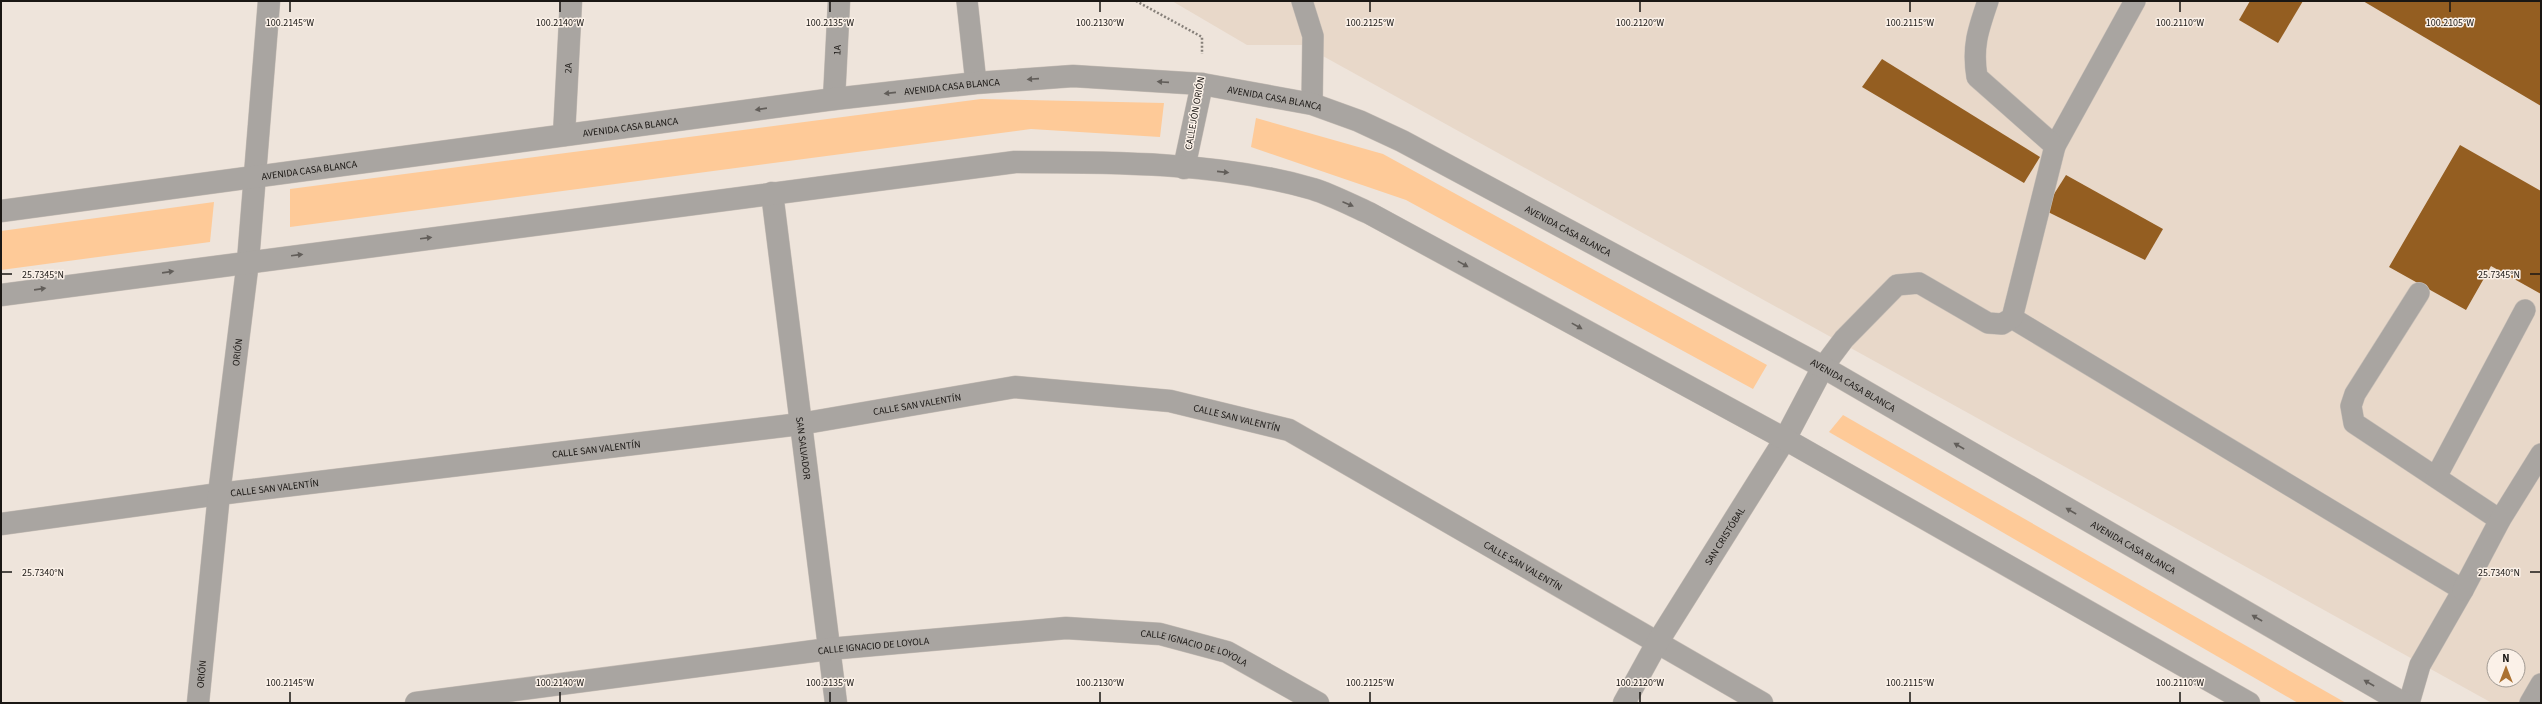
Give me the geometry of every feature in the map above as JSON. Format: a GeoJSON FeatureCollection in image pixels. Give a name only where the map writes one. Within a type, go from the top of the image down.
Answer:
{"type":"FeatureCollection","features":[{"type":"Feature","properties":{"kind":"street","name":"ORIÓN"},"geometry":{"type":"LineString","coordinates":[[198,703],[219,494],[248,261],[269,1]]}},
{"type":"Feature","properties":{"kind":"street","name":"2A"},"geometry":{"type":"LineString","coordinates":[[564,135],[571,1]]}},
{"type":"Feature","properties":{"kind":"street","name":"1A"},"geometry":{"type":"LineString","coordinates":[[834,99],[840,1]]}},
{"type":"Feature","properties":{"kind":"street","name":"AVENIDA CASA BLANCA"},"geometry":{"type":"LineString","coordinates":[[1,211],[834,99],[976,83],[1072,76],[1202,84],[1312,104],[1359,121],[1402,141],[1823,367],[2403,703]]}},
{"type":"Feature","properties":{"kind":"street","name":"CALLEJÓN ORIÓN"},"geometry":{"type":"LineString","coordinates":[[1184,168],[1202,84]]}},
{"type":"Feature","properties":{"kind":"street"},"geometry":{"type":"LineString","coordinates":[[1,295],[248,261],[1015,162],[1082,162],[1184,168],[1262,176],[1314,189],[1369,213],[1785,439],[2249,703]]}},
{"type":"Feature","properties":{"kind":"street","name":"SAN SALVADOR"},"geometry":{"type":"LineString","coordinates":[[772,193],[836,703]]}},
{"type":"Feature","properties":{"kind":"street","name":"SAN CRISTÓBAL"},"geometry":{"type":"LineString","coordinates":[[1624,703],[1657,643],[1785,439],[1823,367]]}},
{"type":"Feature","properties":{"kind":"street","name":"CALLE SAN VALENTÍN"},"geometry":{"type":"LineString","coordinates":[[1,524],[219,494],[800,424],[1015,387],[1170,400],[1282,428],[1296,434],[1762,703]]}},
{"type":"Feature","properties":{"kind":"street","name":"CALLE IGNACIO DE LOYOLA"},"geometry":{"type":"LineString","coordinates":[[416,703],[830,649],[1066,628],[1160,634],[1227,652],[1318,703]]}},
{"type":"Feature","properties":{"kind":"lane"},"geometry":{"type":"LineString","coordinates":[[967,1],[976,83]]}},
{"type":"Feature","properties":{"kind":"lane"},"geometry":{"type":"LineString","coordinates":[[1302,1],[1313,36],[1312,104]]}},
{"type":"Feature","properties":{"kind":"lane"},"geometry":{"type":"LineString","coordinates":[[1988,1],[1975,39],[1974,59],[1977,77],[2054,146]]}},
{"type":"Feature","properties":{"kind":"lane"},"geometry":{"type":"LineString","coordinates":[[1823,367],[1844,338],[1897,285],[1919,283],[1988,323],[2002,324],[2012,318],[2054,146],[2135,1]]}},
{"type":"Feature","properties":{"kind":"lane"},"geometry":{"type":"LineString","coordinates":[[2419,293],[2355,394],[2350,406],[2354,423],[2500,520]]}},
{"type":"Feature","properties":{"kind":"lane"},"geometry":{"type":"LineString","coordinates":[[2436,478],[2525,310]]}},
{"type":"Feature","properties":{"kind":"lane"},"geometry":{"type":"LineString","coordinates":[[2012,318],[2463,590]]}},
{"type":"Feature","properties":{"kind":"lane"},"geometry":{"type":"LineString","coordinates":[[2409,703],[2420,665],[2463,590],[2500,520],[2541,454]]}},
{"type":"Feature","properties":{"kind":"lane"},"geometry":{"type":"LineString","coordinates":[[2530,703],[2541,684]]}},
{"type":"Feature","properties":{"kind":"path","name":"CALLEJÓN ORIÓN"},"geometry":{"type":"LineString","coordinates":[[1136,1],[1202,37],[1202,84]]}},
{"type":"Feature","properties":{"kind":"shaded area"},"geometry":{"type":"Polygon","coordinates":[[[1172,1],[2541,1],[2541,703],[2492,703],[1303,45],[1247,45],[1172,1]]]}},
{"type":"Feature","properties":{"kind":"shaded area"},"geometry":{"type":"Polygon","coordinates":[[[981,99],[1164,103],[1160,137],[1031,129],[290,227],[290,189],[981,99]]]}},
{"type":"Feature","properties":{"kind":"shaded area"},"geometry":{"type":"Polygon","coordinates":[[[1256,118],[1383,154],[1767,365],[1753,389],[1406,200],[1251,147],[1256,118]]]}},
{"type":"Feature","properties":{"kind":"shaded area"},"geometry":{"type":"Polygon","coordinates":[[[214,202],[210,242],[1,270],[1,231],[214,202]]]}},
{"type":"Feature","properties":{"kind":"shaded area"},"geometry":{"type":"Polygon","coordinates":[[[1843,415],[2346,703],[2298,703],[1829,432],[1843,415]]]}},
{"type":"Feature","properties":{"kind":"building"},"geometry":{"type":"Polygon","coordinates":[[[2250,1],[2303,1],[2278,43],[2239,20],[2250,1]]]}},
{"type":"Feature","properties":{"kind":"building"},"geometry":{"type":"Polygon","coordinates":[[[2363,1],[2541,1],[2541,106],[2363,1]]]}},
{"type":"Feature","properties":{"kind":"building"},"geometry":{"type":"Polygon","coordinates":[[[1882,59],[2040,157],[2024,183],[1862,87],[1882,59]]]}},
{"type":"Feature","properties":{"kind":"building"},"geometry":{"type":"Polygon","coordinates":[[[2460,145],[2541,191],[2541,294],[2491,266],[2466,310],[2389,267],[2460,145]]]}},
{"type":"Feature","properties":{"kind":"building"},"geometry":{"type":"Polygon","coordinates":[[[2066,175],[2163,229],[2145,260],[2044,210],[2066,175]]]}}]}
